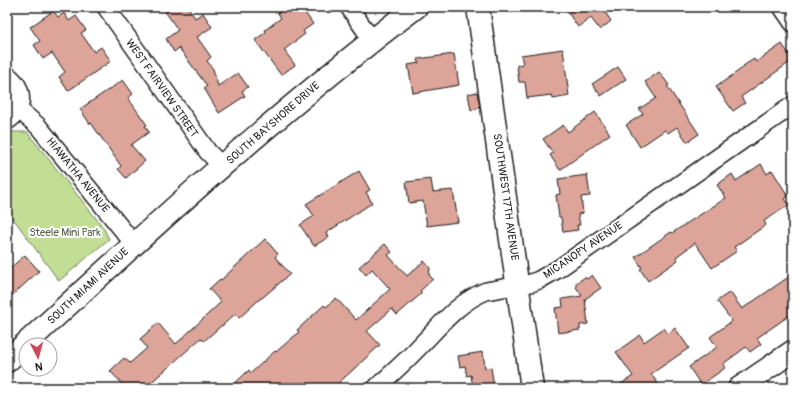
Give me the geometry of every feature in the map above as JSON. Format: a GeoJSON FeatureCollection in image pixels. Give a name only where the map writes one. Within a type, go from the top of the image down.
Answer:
{"type":"FeatureCollection","features":[{"type":"Feature","properties":{"kind":"main road","name":"SOUTH BAYSHORE DRIVE"},"geometry":{"type":"LineString","coordinates":[[134,244],[292,105],[372,40],[416,7]]}},
{"type":"Feature","properties":{"kind":"main road","name":"SOUTHWEST 17TH AVENUE"},"geometry":{"type":"LineString","coordinates":[[478,7],[532,388]]}},
{"type":"Feature","properties":{"kind":"main road","name":"SOUTH MIAMI AVENUE"},"geometry":{"type":"LineString","coordinates":[[7,361],[134,244]]}},
{"type":"Feature","properties":{"kind":"street","name":"WEST FAIRVIEW STREET"},"geometry":{"type":"LineString","coordinates":[[106,7],[208,152],[222,166]]}},
{"type":"Feature","properties":{"kind":"street"},"geometry":{"type":"LineString","coordinates":[[349,7],[372,40]]}},
{"type":"Feature","properties":{"kind":"street"},"geometry":{"type":"LineString","coordinates":[[782,7],[793,23]]}},
{"type":"Feature","properties":{"kind":"street","name":"HIAWATHA AVENUE"},"geometry":{"type":"LineString","coordinates":[[7,76],[14,81],[20,94],[20,102],[13,115],[38,126],[134,244]]}},
{"type":"Feature","properties":{"kind":"street","name":"MICANOPY AVENUE"},"geometry":{"type":"LineString","coordinates":[[376,388],[465,302],[486,291],[531,283],[539,280],[567,263],[793,105]]}},
{"type":"Feature","properties":{"kind":"street"},"geometry":{"type":"LineString","coordinates":[[739,388],[793,351]]}},
{"type":"Feature","properties":{"kind":"green space","name":"Steele Mini Park"},"geometry":{"type":"Polygon","coordinates":[[[7,132],[27,132],[103,227],[109,239],[59,281],[7,210],[7,132]]]}},
{"type":"Feature","properties":{"kind":"building"},"geometry":{"type":"Polygon","coordinates":[[[162,7],[188,7],[195,18],[203,13],[212,27],[197,37],[211,57],[207,61],[213,69],[218,86],[238,73],[248,87],[242,91],[245,96],[219,113],[204,88],[207,86],[179,48],[174,52],[166,39],[178,30],[162,7]]]}},
{"type":"Feature","properties":{"kind":"building"},"geometry":{"type":"Polygon","coordinates":[[[287,7],[301,7],[313,24],[303,31],[305,34],[284,50],[295,65],[281,75],[255,40],[281,18],[278,13],[287,7]]]}},
{"type":"Feature","properties":{"kind":"building"},"geometry":{"type":"Polygon","coordinates":[[[564,7],[606,7],[603,9],[611,21],[600,30],[591,18],[578,27],[564,7]]]}},
{"type":"Feature","properties":{"kind":"building"},"geometry":{"type":"Polygon","coordinates":[[[53,11],[58,17],[64,13],[69,21],[76,16],[86,30],[81,33],[94,52],[101,47],[111,61],[68,91],[59,77],[65,72],[52,53],[43,59],[34,45],[40,41],[30,27],[53,11]]]}},
{"type":"Feature","properties":{"kind":"building"},"geometry":{"type":"Polygon","coordinates":[[[782,44],[793,60],[741,97],[745,103],[733,111],[716,87],[744,67],[743,66],[754,59],[756,62],[782,44]]]}},
{"type":"Feature","properties":{"kind":"building"},"geometry":{"type":"Polygon","coordinates":[[[563,49],[569,96],[553,99],[552,95],[527,98],[525,82],[519,82],[517,65],[523,64],[521,55],[563,49]]]}},
{"type":"Feature","properties":{"kind":"building"},"geometry":{"type":"Polygon","coordinates":[[[454,54],[459,85],[413,93],[408,65],[419,63],[418,59],[454,54]]]}},
{"type":"Feature","properties":{"kind":"building"},"geometry":{"type":"Polygon","coordinates":[[[618,67],[626,79],[601,96],[592,84],[618,67]]]}},
{"type":"Feature","properties":{"kind":"building"},"geometry":{"type":"Polygon","coordinates":[[[659,72],[669,85],[667,86],[699,134],[687,142],[677,127],[668,133],[665,130],[640,147],[626,125],[643,114],[639,109],[656,98],[645,82],[659,72]]]}},
{"type":"Feature","properties":{"kind":"building"},"geometry":{"type":"Polygon","coordinates":[[[123,80],[133,94],[128,98],[147,125],[145,126],[149,132],[131,145],[145,161],[126,178],[118,169],[121,166],[80,109],[123,80]]]}},
{"type":"Feature","properties":{"kind":"building"},"geometry":{"type":"Polygon","coordinates":[[[477,92],[480,108],[471,110],[468,94],[477,92]]]}},
{"type":"Feature","properties":{"kind":"building"},"geometry":{"type":"Polygon","coordinates":[[[595,112],[610,134],[560,170],[550,155],[553,153],[543,139],[563,125],[568,132],[595,112]]]}},
{"type":"Feature","properties":{"kind":"building"},"geometry":{"type":"Polygon","coordinates":[[[761,164],[767,174],[772,170],[788,196],[785,199],[789,205],[764,221],[766,225],[734,247],[737,251],[712,268],[695,243],[676,257],[678,260],[648,281],[640,269],[642,268],[635,257],[671,232],[672,233],[726,198],[717,185],[732,174],[736,181],[761,164]]]}},
{"type":"Feature","properties":{"kind":"building"},"geometry":{"type":"Polygon","coordinates":[[[359,171],[370,190],[366,192],[372,203],[326,233],[329,237],[314,246],[300,225],[314,216],[306,204],[359,171]]]}},
{"type":"Feature","properties":{"kind":"building"},"geometry":{"type":"Polygon","coordinates":[[[587,175],[590,196],[581,197],[583,213],[578,214],[580,225],[577,225],[578,230],[563,232],[556,195],[560,194],[558,179],[587,175]]]}},
{"type":"Feature","properties":{"kind":"building"},"geometry":{"type":"Polygon","coordinates":[[[431,179],[433,192],[453,190],[458,222],[427,226],[423,201],[409,203],[406,182],[431,179]]]}},
{"type":"Feature","properties":{"kind":"building"},"geometry":{"type":"Polygon","coordinates":[[[265,239],[278,254],[275,257],[290,274],[239,318],[235,314],[204,341],[201,338],[145,388],[126,388],[110,371],[124,358],[130,363],[147,348],[140,339],[158,323],[176,344],[221,302],[209,289],[220,279],[221,280],[265,239]]]}},
{"type":"Feature","properties":{"kind":"building"},"geometry":{"type":"Polygon","coordinates":[[[385,244],[392,252],[388,255],[407,276],[424,261],[430,268],[429,275],[433,279],[420,291],[422,293],[397,315],[392,309],[367,331],[380,345],[333,388],[230,388],[249,370],[251,373],[299,332],[297,330],[324,305],[326,307],[336,298],[356,320],[390,289],[372,269],[366,275],[359,267],[385,244]]]}},
{"type":"Feature","properties":{"kind":"building"},"geometry":{"type":"Polygon","coordinates":[[[25,255],[39,271],[7,300],[7,271],[25,255]]]}},
{"type":"Feature","properties":{"kind":"building"},"geometry":{"type":"Polygon","coordinates":[[[793,274],[793,313],[757,338],[761,344],[750,352],[746,347],[723,364],[725,368],[701,385],[689,367],[717,347],[710,337],[732,321],[717,301],[730,292],[742,309],[793,274]]]}},
{"type":"Feature","properties":{"kind":"building"},"geometry":{"type":"Polygon","coordinates":[[[592,275],[601,288],[585,299],[588,324],[580,325],[580,330],[558,333],[555,308],[563,307],[562,299],[582,296],[575,284],[585,277],[587,279],[592,275]]]}},
{"type":"Feature","properties":{"kind":"building"},"geometry":{"type":"Polygon","coordinates":[[[664,328],[668,334],[675,328],[689,348],[651,374],[661,388],[615,388],[633,376],[616,352],[640,335],[644,342],[664,328]]]}},
{"type":"Feature","properties":{"kind":"building"},"geometry":{"type":"Polygon","coordinates":[[[483,352],[485,368],[491,367],[494,388],[473,388],[471,375],[467,376],[465,366],[460,367],[458,356],[483,352]]]}}]}
